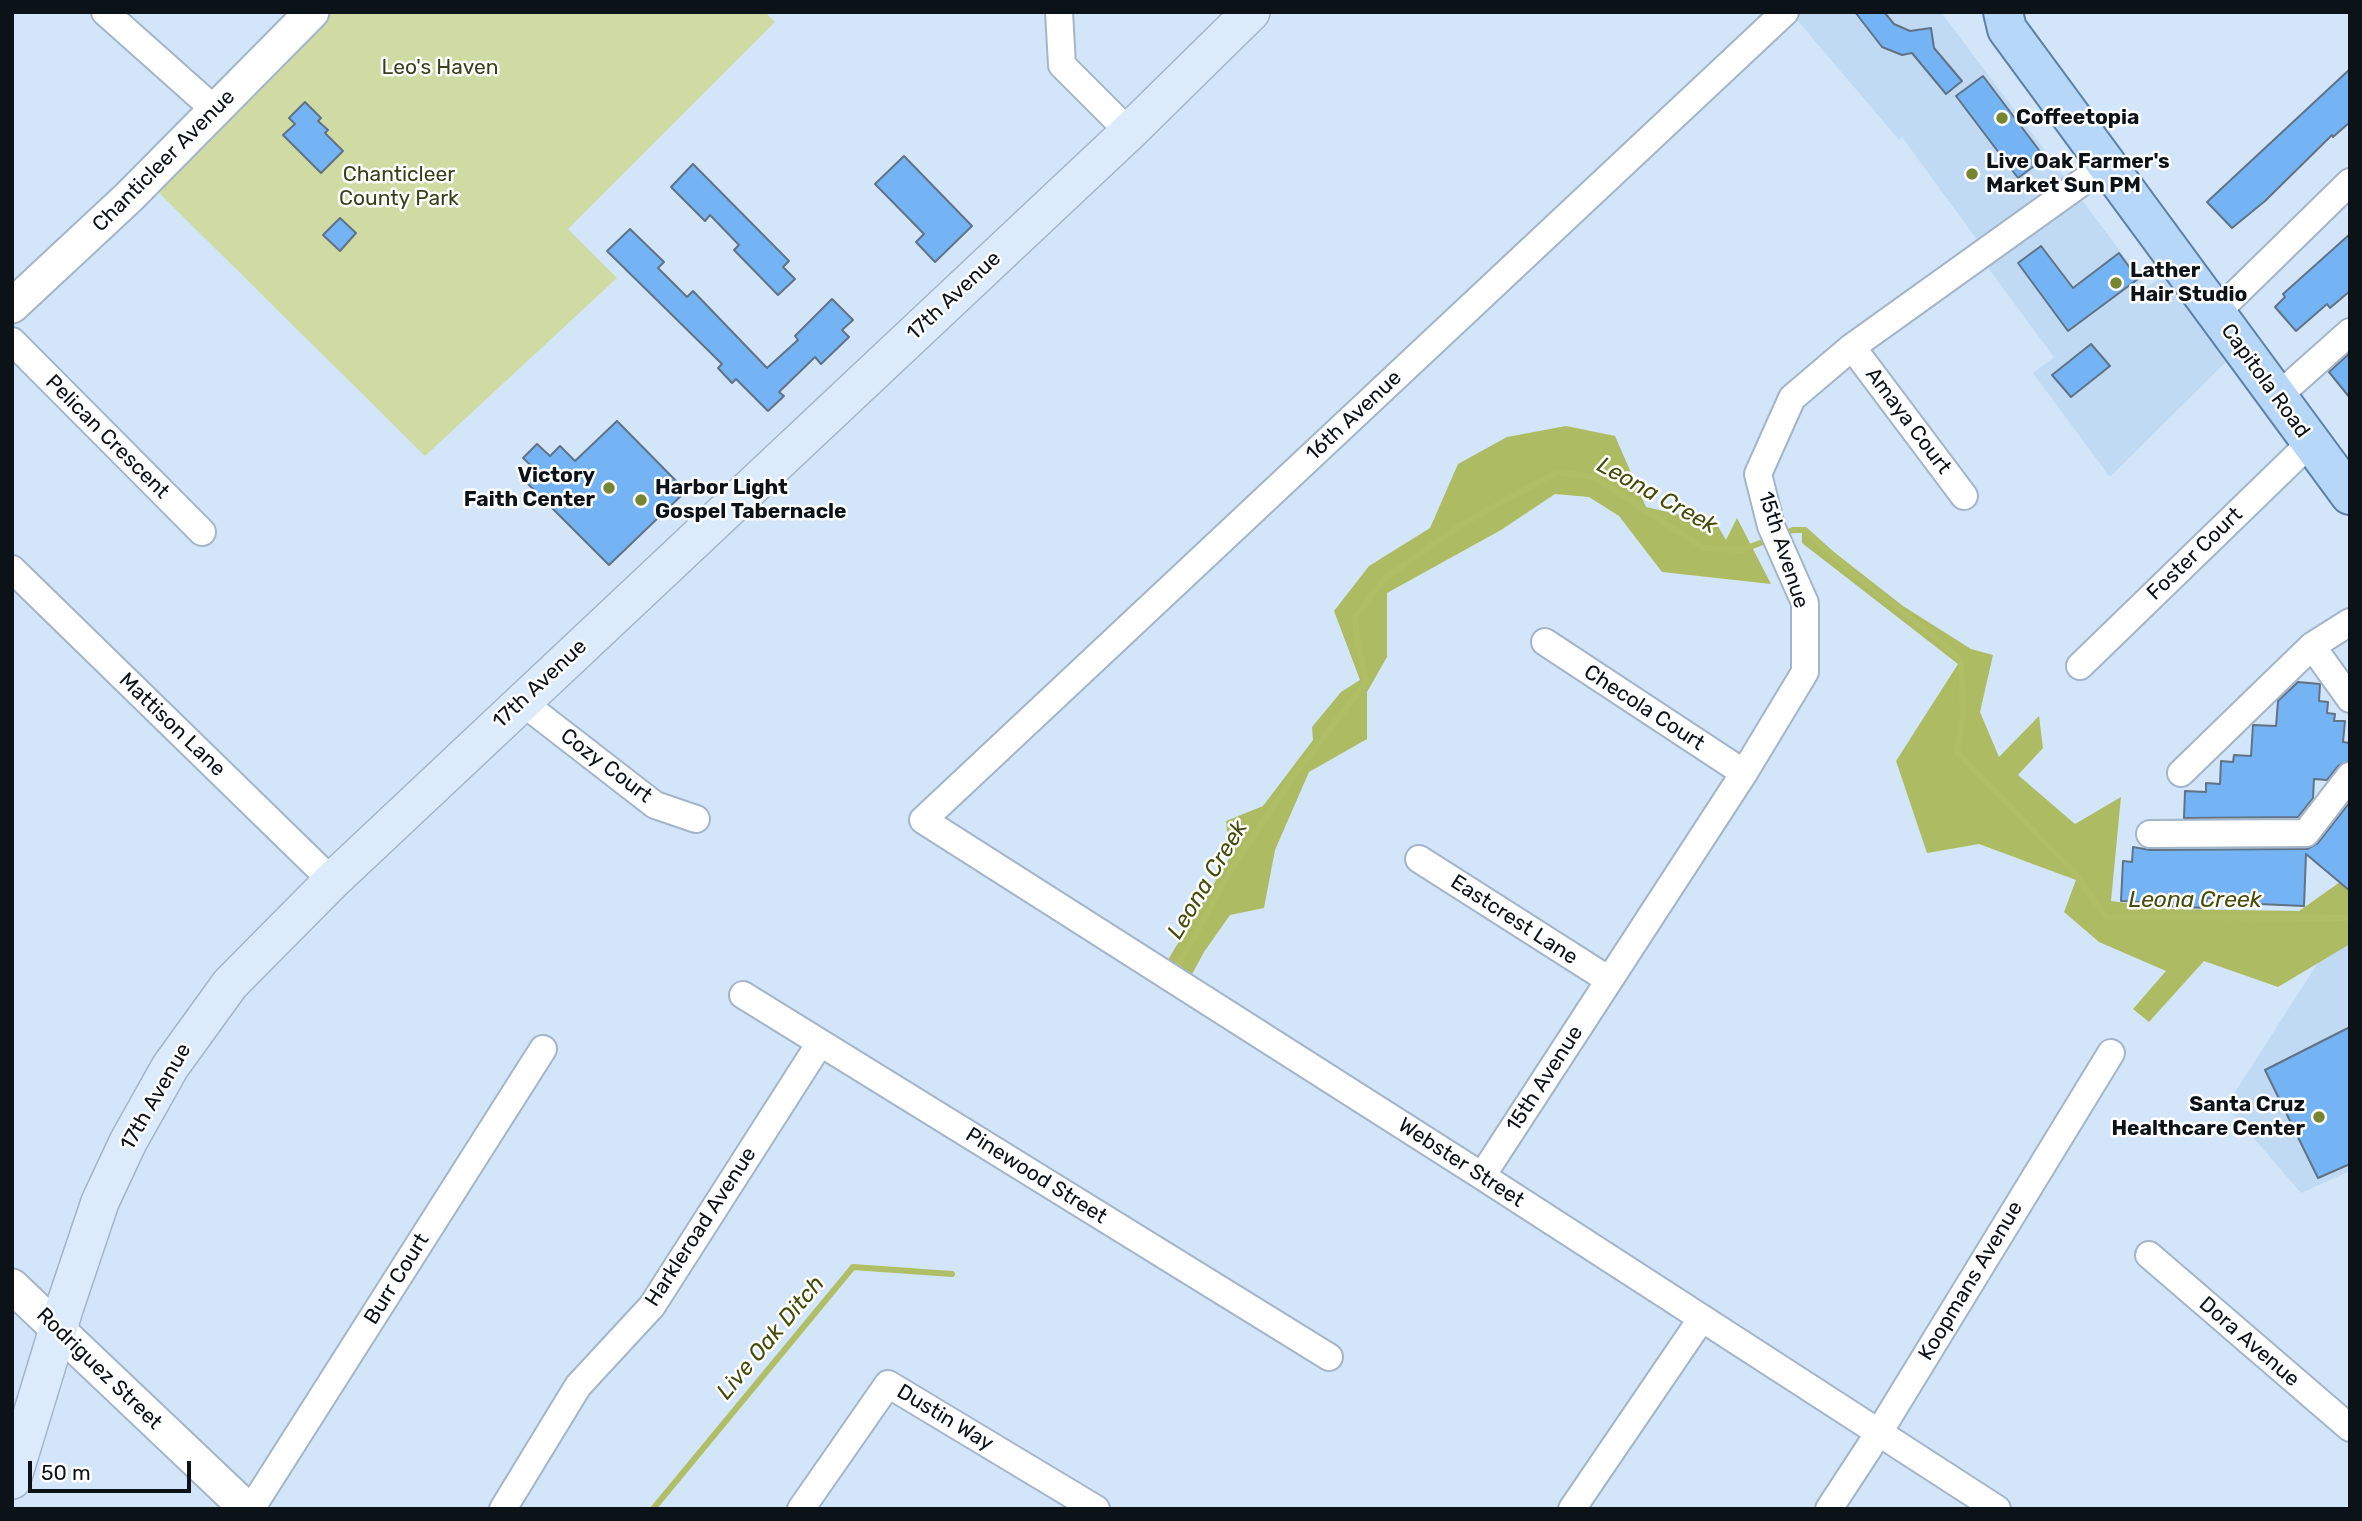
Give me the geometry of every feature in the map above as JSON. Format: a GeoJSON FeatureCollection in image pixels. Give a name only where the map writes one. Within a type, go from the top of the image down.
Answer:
{"type":"FeatureCollection","features":[{"type":"Feature","properties":{"kind":"main road","name":"17th Avenue"},"geometry":{"type":"LineString","coordinates":[[12,1480],[100,1202],[128,1142],[170,1067],[230,984],[332,881],[1129,132],[1251,12]]}},
{"type":"Feature","properties":{"kind":"main road","name":"Capitola Road"},"geometry":{"type":"LineString","coordinates":[[1996,18],[2350,495]]}},
{"type":"Feature","properties":{"kind":"street"},"geometry":{"type":"LineString","coordinates":[[105,12],[215,110]]}},
{"type":"Feature","properties":{"kind":"street","name":"Chanticleer Avenue"},"geometry":{"type":"LineString","coordinates":[[12,306],[129,197],[312,12]]}},
{"type":"Feature","properties":{"kind":"street"},"geometry":{"type":"LineString","coordinates":[[1059,12],[1062,65],[1129,132]]}},
{"type":"Feature","properties":{"kind":"street","name":"16th Avenue"},"geometry":{"type":"LineString","coordinates":[[923,820],[1785,12]]}},
{"type":"Feature","properties":{"kind":"street","name":"15th Avenue"},"geometry":{"type":"LineString","coordinates":[[1482,1176],[1744,773],[1805,672],[1805,603],[1781,555],[1758,474],[1792,398],[1852,347],[2106,164]]}},
{"type":"Feature","properties":{"kind":"street"},"geometry":{"type":"LineString","coordinates":[[2216,313],[2350,182]]}},
{"type":"Feature","properties":{"kind":"street"},"geometry":{"type":"LineString","coordinates":[[2277,397],[2350,332]]}},
{"type":"Feature","properties":{"kind":"street","name":"Pelican Crescent"},"geometry":{"type":"LineString","coordinates":[[12,341],[202,533]]}},
{"type":"Feature","properties":{"kind":"street","name":"Amaya Court"},"geometry":{"type":"LineString","coordinates":[[1852,347],[1964,496]]}},
{"type":"Feature","properties":{"kind":"street","name":"Foster Court"},"geometry":{"type":"LineString","coordinates":[[2080,666],[2310,443]]}},
{"type":"Feature","properties":{"kind":"street","name":"Mattison Lane"},"geometry":{"type":"LineString","coordinates":[[12,569],[332,881]]}},
{"type":"Feature","properties":{"kind":"street"},"geometry":{"type":"LineString","coordinates":[[2181,773],[2312,646],[2350,622]]}},
{"type":"Feature","properties":{"kind":"street","name":"Checola Court"},"geometry":{"type":"LineString","coordinates":[[1545,642],[1744,773]]}},
{"type":"Feature","properties":{"kind":"street"},"geometry":{"type":"LineString","coordinates":[[2312,646],[2350,699]]}},
{"type":"Feature","properties":{"kind":"street","name":"Cozy Court"},"geometry":{"type":"LineString","coordinates":[[522,702],[656,805],[696,819]]}},
{"type":"Feature","properties":{"kind":"street"},"geometry":{"type":"LineString","coordinates":[[2150,834],[2306,833],[2350,776]]}},
{"type":"Feature","properties":{"kind":"street","name":"Webster Street"},"geometry":{"type":"LineString","coordinates":[[923,820],[1482,1176],[1997,1509]]}},
{"type":"Feature","properties":{"kind":"street","name":"Eastcrest Lane"},"geometry":{"type":"LineString","coordinates":[[1419,859],[1609,981]]}},
{"type":"Feature","properties":{"kind":"street","name":"Pinewood Street"},"geometry":{"type":"LineString","coordinates":[[743,995],[1329,1357]]}},
{"type":"Feature","properties":{"kind":"street","name":"Harkleroad Avenue"},"geometry":{"type":"LineString","coordinates":[[503,1509],[578,1386],[652,1306],[820,1043]]}},
{"type":"Feature","properties":{"kind":"street","name":"Burr Court"},"geometry":{"type":"LineString","coordinates":[[248,1509],[543,1049]]}},
{"type":"Feature","properties":{"kind":"street","name":"Koopmans Avenue"},"geometry":{"type":"LineString","coordinates":[[1829,1509],[1878,1434],[2111,1053]]}},
{"type":"Feature","properties":{"kind":"street","name":"Dora Avenue"},"geometry":{"type":"LineString","coordinates":[[2149,1255],[2350,1428]]}},
{"type":"Feature","properties":{"kind":"street","name":"Rodriguez Street"},"geometry":{"type":"LineString","coordinates":[[12,1286],[248,1509]]}},
{"type":"Feature","properties":{"kind":"street"},"geometry":{"type":"LineString","coordinates":[[1572,1509],[1702,1318]]}},
{"type":"Feature","properties":{"kind":"street","name":"Dustin Way"},"geometry":{"type":"LineString","coordinates":[[801,1509],[888,1384],[1086,1506]]}},
{"type":"Feature","properties":{"kind":"shaded area"},"geometry":{"type":"Polygon","coordinates":[[[1786,12],[1941,12],[2147,287],[2181,263],[2241,347],[2110,477],[2033,373],[2054,357],[1980,257],[1986,252],[1902,137],[1899,140],[1792,14],[1786,12]]]}},
{"type":"Feature","properties":{"kind":"shaded area"},"geometry":{"type":"Polygon","coordinates":[[[2350,913],[2350,1171],[2301,1193],[2226,1106],[2350,913]]]}},
{"type":"Feature","properties":{"kind":"green space","name":"Chanticleer County Park"},"geometry":{"type":"Polygon","coordinates":[[[303,12],[765,12],[775,22],[568,229],[617,278],[425,456],[141,175],[303,12]]]}},
{"type":"Feature","properties":{"kind":"green space"},"geometry":{"type":"Polygon","coordinates":[[[1566,426],[1615,436],[1646,507],[1716,523],[1726,540],[1737,518],[1771,584],[1662,572],[1619,516],[1589,497],[1555,494],[1501,530],[1387,593],[1387,657],[1367,692],[1367,739],[1309,772],[1275,850],[1264,908],[1230,915],[1204,952],[1190,978],[1166,963],[1230,857],[1226,821],[1263,806],[1313,740],[1312,727],[1341,692],[1360,680],[1334,611],[1369,566],[1430,528],[1458,464],[1507,437],[1566,426]]]}},
{"type":"Feature","properties":{"kind":"green space"},"geometry":{"type":"Polygon","coordinates":[[[1802,527],[1903,606],[1971,649],[1993,655],[1980,712],[1999,757],[2039,716],[2043,748],[2018,775],[2075,824],[2121,797],[2111,901],[2167,909],[2299,911],[2350,875],[2350,944],[2278,987],[2204,961],[2149,1022],[2133,1009],[2166,971],[2099,942],[2064,912],[2076,880],[1979,844],[1927,853],[1896,761],[1958,664],[1802,543],[1802,527]]]}},
{"type":"Feature","properties":{"kind":"building"},"geometry":{"type":"Polygon","coordinates":[[[1855,12],[1884,12],[1894,24],[1910,31],[1931,28],[1934,48],[1962,81],[1946,94],[1912,53],[1902,55],[1882,47],[1855,12]]]}},
{"type":"Feature","properties":{"kind":"building"},"geometry":{"type":"Polygon","coordinates":[[[2350,69],[2350,122],[2333,137],[2332,135],[2265,201],[2232,228],[2207,202],[2350,69]]]}},
{"type":"Feature","properties":{"kind":"building"},"geometry":{"type":"Polygon","coordinates":[[[1983,76],[2045,158],[2018,178],[1956,96],[1983,76]]]}},
{"type":"Feature","properties":{"kind":"building"},"geometry":{"type":"Polygon","coordinates":[[[305,102],[321,118],[318,121],[328,130],[325,133],[343,151],[321,173],[283,135],[295,124],[289,118],[305,102]]]}},
{"type":"Feature","properties":{"kind":"building"},"geometry":{"type":"Polygon","coordinates":[[[904,156],[972,226],[935,262],[916,242],[924,234],[875,184],[904,156]]]}},
{"type":"Feature","properties":{"kind":"building"},"geometry":{"type":"Polygon","coordinates":[[[693,164],[789,261],[783,267],[795,279],[778,295],[734,250],[739,245],[710,215],[705,221],[671,187],[693,164]]]}},
{"type":"Feature","properties":{"kind":"building"},"geometry":{"type":"Polygon","coordinates":[[[340,218],[356,233],[340,251],[323,235],[340,218]]]}},
{"type":"Feature","properties":{"kind":"building"},"geometry":{"type":"Polygon","coordinates":[[[630,229],[664,262],[658,268],[687,297],[693,291],[767,368],[798,340],[795,336],[832,299],[853,320],[842,330],[849,337],[821,364],[815,357],[779,392],[784,396],[768,411],[736,379],[732,383],[718,368],[722,364],[607,251],[630,229]]]}},
{"type":"Feature","properties":{"kind":"building"},"geometry":{"type":"Polygon","coordinates":[[[2350,234],[2350,291],[2330,308],[2327,304],[2296,331],[2275,307],[2285,297],[2283,294],[2350,234]]]}},
{"type":"Feature","properties":{"kind":"building"},"geometry":{"type":"Polygon","coordinates":[[[2041,246],[2073,288],[2119,253],[2138,279],[2068,331],[2018,263],[2041,246]]]}},
{"type":"Feature","properties":{"kind":"building"},"geometry":{"type":"Polygon","coordinates":[[[2091,344],[2110,366],[2071,397],[2052,375],[2091,344]]]}},
{"type":"Feature","properties":{"kind":"building"},"geometry":{"type":"Polygon","coordinates":[[[2350,353],[2350,398],[2329,372],[2350,353]]]}},
{"type":"Feature","properties":{"kind":"building"},"geometry":{"type":"Polygon","coordinates":[[[617,421],[686,491],[609,565],[525,481],[536,470],[523,458],[537,444],[550,456],[560,446],[575,461],[617,421]]]}},
{"type":"Feature","properties":{"kind":"building"},"geometry":{"type":"Polygon","coordinates":[[[2298,682],[2320,684],[2319,701],[2328,702],[2327,713],[2335,714],[2334,721],[2345,721],[2343,742],[2350,743],[2350,761],[2338,766],[2327,780],[2314,779],[2313,798],[2298,817],[2184,818],[2185,791],[2206,792],[2206,783],[2220,784],[2221,761],[2233,762],[2234,755],[2251,756],[2253,725],[2276,726],[2278,701],[2298,682]]]}},
{"type":"Feature","properties":{"kind":"building"},"geometry":{"type":"Polygon","coordinates":[[[2350,802],[2350,891],[2306,854],[2304,906],[2259,904],[2259,900],[2207,898],[2206,908],[2121,901],[2123,861],[2132,862],[2133,847],[2150,850],[2307,849],[2318,843],[2350,802]]]}},
{"type":"Feature","properties":{"kind":"building","name":"Santa Cruz Healthcare Center"},"geometry":{"type":"Polygon","coordinates":[[[2350,1027],[2350,1164],[2318,1178],[2265,1070],[2350,1027]]]}},
{"type":"Feature","properties":{"kind":"waterway","name":"Leona Creek"},"geometry":{"type":"LineString","coordinates":[[1176,969],[1236,861],[1294,776],[1366,682],[1355,617],[1385,578],[1464,523],[1557,472],[1594,477],[1704,548],[1742,550],[1768,540]]}},
{"type":"Feature","properties":{"kind":"waterway","name":"Leona Creek"},"geometry":{"type":"LineString","coordinates":[[1782,534],[1805,530],[1855,575],[1949,648],[1961,661],[1963,713],[1957,752],[2073,871],[2106,917],[2350,918]]}},
{"type":"Feature","properties":{"kind":"waterway","name":"Live Oak Ditch"},"geometry":{"type":"LineString","coordinates":[[653,1509],[853,1267],[952,1274]]}},
{"type":"Feature","properties":{"kind":"place","name":"Coffeetopia"},"geometry":{"type":"Point","coordinates":[2002,118]}},
{"type":"Feature","properties":{"kind":"place","name":"Live Oak Farmer's Market Sun PM"},"geometry":{"type":"Point","coordinates":[1972,174]}},
{"type":"Feature","properties":{"kind":"place","name":"Lather Hair Studio"},"geometry":{"type":"Point","coordinates":[2116,283]}},
{"type":"Feature","properties":{"kind":"place","name":"Victory Faith Center"},"geometry":{"type":"Point","coordinates":[609,488]}},
{"type":"Feature","properties":{"kind":"place","name":"Harbor Light Gospel Tabernacle"},"geometry":{"type":"Point","coordinates":[641,500]}},
{"type":"Feature","properties":{"kind":"place","name":"Santa Cruz Healthcare Center"},"geometry":{"type":"Point","coordinates":[2319,1117]}},
{"type":"Feature","properties":{"kind":"park label","name":"Leo's Haven"},"geometry":{"type":"Point","coordinates":[440,68]}}]}
